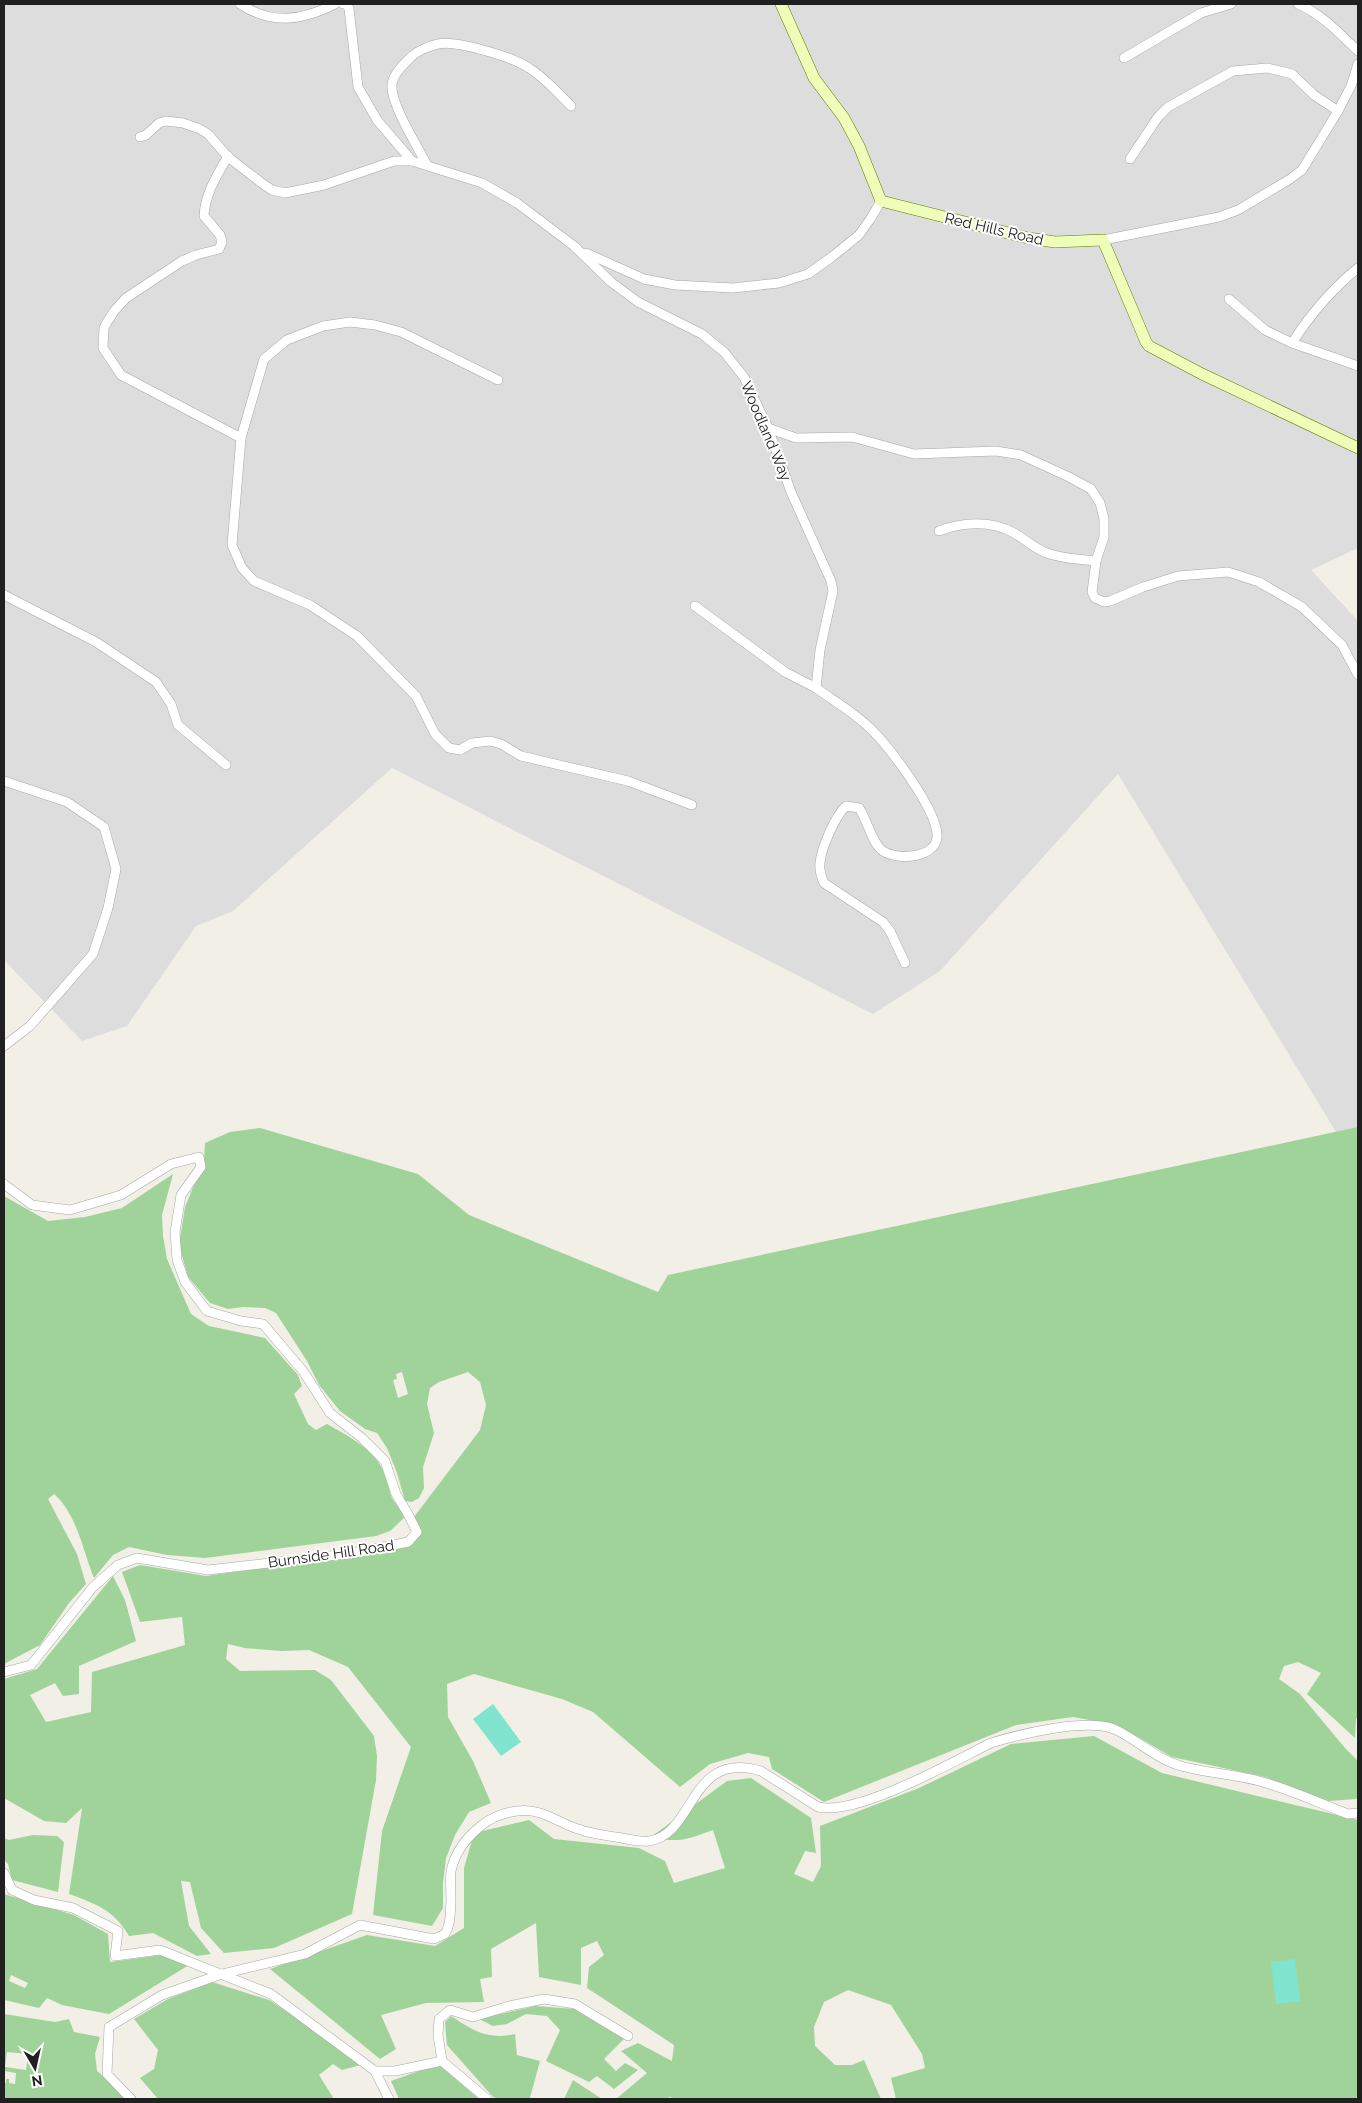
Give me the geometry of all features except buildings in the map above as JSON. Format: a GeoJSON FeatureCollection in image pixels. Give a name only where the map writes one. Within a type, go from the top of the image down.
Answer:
{"type":"FeatureCollection","features":[{"type":"Feature","properties":{"kind":"main road"},"geometry":{"type":"LineString","coordinates":[[781,4],[814,78],[844,118],[859,146],[881,201]]}},
{"type":"Feature","properties":{"kind":"main road","name":"Red Hills Road"},"geometry":{"type":"LineString","coordinates":[[881,201],[1028,238],[1055,242],[1103,240]]}},
{"type":"Feature","properties":{"kind":"main road"},"geometry":{"type":"LineString","coordinates":[[1103,240],[1149,346],[1202,374],[1358,448]]}},
{"type":"Feature","properties":{"kind":"street"},"geometry":{"type":"LineString","coordinates":[[240,4],[251,11],[270,18],[292,18],[317,13],[334,4]]}},
{"type":"Feature","properties":{"kind":"street"},"geometry":{"type":"LineString","coordinates":[[343,4],[347,4],[349,9],[358,87],[376,120],[412,161]]}},
{"type":"Feature","properties":{"kind":"street"},"geometry":{"type":"LineString","coordinates":[[1124,58],[1200,13],[1231,4]]}},
{"type":"Feature","properties":{"kind":"street"},"geometry":{"type":"LineString","coordinates":[[1298,4],[1309,9],[1327,22],[1358,51]]}},
{"type":"Feature","properties":{"kind":"street"},"geometry":{"type":"LineString","coordinates":[[427,165],[393,96],[392,86],[398,72],[415,53],[437,44],[451,43],[510,58],[528,67],[571,106]]}},
{"type":"Feature","properties":{"kind":"street"},"geometry":{"type":"LineString","coordinates":[[1103,240],[1219,217],[1238,210],[1290,179],[1302,170],[1354,87],[1358,64]]}},
{"type":"Feature","properties":{"kind":"street"},"geometry":{"type":"LineString","coordinates":[[1130,159],[1158,117],[1168,107],[1233,71],[1267,68],[1292,74],[1314,95],[1338,111]]}},
{"type":"Feature","properties":{"kind":"street","name":"Woodland Way"},"geometry":{"type":"LineString","coordinates":[[140,137],[146,135],[158,123],[183,123],[208,134],[228,156],[263,184],[272,190],[284,193],[324,185],[394,161],[412,161],[482,183],[510,198],[578,250],[612,282],[638,302],[702,334],[724,352],[744,378],[768,428],[791,492],[832,581],[833,591],[820,650],[816,688]]}},
{"type":"Feature","properties":{"kind":"street"},"geometry":{"type":"LineString","coordinates":[[228,156],[204,204],[204,216],[211,227],[220,235],[222,242],[219,249],[182,261],[126,298],[114,310],[107,322],[103,348],[122,375],[242,438]]}},
{"type":"Feature","properties":{"kind":"street"},"geometry":{"type":"LineString","coordinates":[[578,250],[644,279],[675,285],[733,288],[779,283],[808,274],[833,256],[859,235],[881,201]]}},
{"type":"Feature","properties":{"kind":"street"},"geometry":{"type":"LineString","coordinates":[[1292,343],[1307,318],[1344,279],[1358,268]]}},
{"type":"Feature","properties":{"kind":"street"},"geometry":{"type":"LineString","coordinates":[[1229,299],[1265,330],[1292,343],[1358,366]]}},
{"type":"Feature","properties":{"kind":"street"},"geometry":{"type":"LineString","coordinates":[[498,380],[401,332],[375,324],[350,322],[323,326],[287,340],[264,359],[242,438],[232,545],[242,568],[254,581],[310,605],[357,636],[416,696],[435,734],[449,748],[460,750],[472,743],[490,741],[501,744],[521,756],[628,781],[692,805]]}},
{"type":"Feature","properties":{"kind":"street"},"geometry":{"type":"LineString","coordinates":[[768,428],[796,438],[852,436],[914,454],[996,452],[1021,455],[1044,464],[1091,489],[1100,503],[1104,519],[1104,537],[1096,561],[1092,592],[1095,598],[1104,602],[1143,586],[1178,576],[1228,572],[1259,582],[1302,607],[1342,645],[1358,675]]}},
{"type":"Feature","properties":{"kind":"street"},"geometry":{"type":"LineString","coordinates":[[939,532],[954,526],[974,524],[999,527],[1014,533],[1046,553],[1096,561]]}},
{"type":"Feature","properties":{"kind":"street"},"geometry":{"type":"LineString","coordinates":[[4,595],[96,642],[156,682],[171,704],[178,725],[226,764]]}},
{"type":"Feature","properties":{"kind":"street"},"geometry":{"type":"LineString","coordinates":[[695,606],[785,672],[816,688],[870,728],[913,782],[932,818],[937,832],[935,846],[927,852],[912,856],[891,855],[877,845],[859,808],[846,806],[838,817],[821,855],[820,865],[821,876],[828,887],[864,908],[883,922],[890,931],[905,964]]}},
{"type":"Feature","properties":{"kind":"street"},"geometry":{"type":"LineString","coordinates":[[4,780],[67,802],[104,827],[116,869],[108,908],[93,954],[30,1026],[4,1046]]}},
{"type":"Feature","properties":{"kind":"street","name":"Burnside Hill Road"},"geometry":{"type":"LineString","coordinates":[[4,1184],[32,1205],[70,1210],[121,1195],[170,1164],[199,1157],[201,1167],[181,1195],[175,1232],[177,1260],[185,1282],[207,1311],[241,1321],[263,1324],[303,1372],[330,1413],[362,1438],[385,1462],[396,1494],[416,1532],[408,1542],[355,1553],[208,1570],[137,1558],[118,1566],[93,1587],[30,1665],[4,1672]]}},
{"type":"Feature","properties":{"kind":"street"},"geometry":{"type":"LineString","coordinates":[[131,2099],[107,2074],[109,2027],[162,1995],[222,1974],[305,1954],[360,1925],[434,1939],[445,1934],[450,1921],[452,1871],[461,1847],[470,1835],[490,1820],[512,1812],[528,1811],[540,1813],[580,1830],[647,1841],[665,1835],[710,1778],[720,1771],[752,1768],[761,1771],[818,1807],[829,1810],[847,1807],[880,1796],[991,1743],[1050,1728],[1098,1726],[1115,1730],[1167,1762],[1260,1781],[1348,1814],[1358,1814]]}},
{"type":"Feature","properties":{"kind":"street"},"geometry":{"type":"LineString","coordinates":[[4,1873],[12,1890],[34,1900],[73,1908],[118,1931],[115,1956],[160,1950],[270,1994],[374,2071],[389,2099]]}},
{"type":"Feature","properties":{"kind":"street"},"geometry":{"type":"LineString","coordinates":[[487,2099],[442,2062],[438,2035],[439,2019],[450,2010],[473,2017],[509,2006],[544,1999],[575,2004],[628,2036]]}},
{"type":"Feature","properties":{"kind":"street"},"geometry":{"type":"LineString","coordinates":[[374,2071],[395,2071],[442,2062]]}},
{"type":"Feature","properties":{"kind":"shaded area"},"geometry":{"type":"Polygon","coordinates":[[[4,4],[1358,4],[1358,548],[1311,570],[1358,621],[1358,1168],[1118,774],[940,971],[873,1014],[392,768],[233,911],[196,926],[127,1026],[82,1041],[4,960],[4,4]]]}},
{"type":"Feature","properties":{"kind":"shaded area"},"geometry":{"type":"Polygon","coordinates":[[[493,1704],[521,1742],[501,1756],[473,1719],[493,1704]]]}},
{"type":"Feature","properties":{"kind":"shaded area"},"geometry":{"type":"Polygon","coordinates":[[[1295,1959],[1300,2001],[1276,2004],[1271,1962],[1295,1959]]]}},
{"type":"Feature","properties":{"kind":"green space"},"geometry":{"type":"Polygon","coordinates":[[[1358,1127],[1358,1717],[1356,1719],[1355,1738],[1307,1694],[1321,1673],[1298,1662],[1284,1666],[1279,1679],[1300,1694],[1358,1761],[1358,1798],[1328,1801],[1265,1777],[1172,1757],[1117,1725],[1073,1717],[1016,1725],[824,1802],[772,1769],[769,1757],[748,1753],[710,1764],[680,1787],[593,1712],[562,1699],[474,1674],[447,1684],[448,1717],[473,1761],[491,1803],[469,1812],[455,1835],[446,1858],[443,1908],[432,1926],[373,1915],[382,1831],[411,1747],[348,1667],[309,1650],[281,1651],[245,1648],[228,1644],[226,1659],[240,1671],[315,1670],[331,1680],[374,1736],[377,1756],[376,1780],[352,1914],[274,1948],[224,1953],[201,1928],[190,1882],[181,1881],[189,1926],[211,1954],[197,1956],[153,1933],[129,1936],[117,1920],[104,1909],[69,1894],[82,1808],[66,1823],[44,1821],[4,1798],[4,1679],[37,1669],[113,1576],[125,1600],[136,1641],[79,1666],[79,1694],[63,1696],[55,1683],[30,1695],[46,1722],[91,1712],[92,1672],[185,1645],[182,1617],[140,1622],[122,1572],[140,1565],[206,1576],[408,1547],[419,1535],[414,1517],[480,1430],[486,1405],[480,1382],[468,1372],[439,1382],[430,1388],[427,1404],[434,1433],[423,1467],[424,1488],[419,1498],[412,1502],[405,1501],[387,1448],[377,1433],[365,1429],[340,1411],[319,1385],[307,1361],[276,1313],[265,1308],[243,1307],[228,1309],[210,1303],[188,1277],[179,1245],[185,1207],[204,1161],[205,1143],[230,1132],[260,1128],[418,1174],[469,1215],[658,1292],[668,1275],[1358,1127]],[[402,1372],[396,1374],[397,1379],[393,1380],[398,1398],[408,1394],[402,1372]]]}},
{"type":"Feature","properties":{"kind":"green space"},"geometry":{"type":"Polygon","coordinates":[[[173,1174],[162,1215],[163,1236],[167,1259],[191,1314],[209,1326],[265,1338],[298,1375],[302,1386],[294,1394],[308,1424],[316,1430],[327,1424],[365,1448],[382,1468],[392,1498],[404,1518],[390,1531],[376,1536],[205,1558],[167,1555],[129,1547],[113,1555],[94,1578],[74,1522],[62,1502],[54,1494],[48,1499],[77,1554],[86,1584],[69,1603],[40,1645],[4,1664],[4,1196],[48,1221],[85,1217],[122,1208],[173,1174]]]}},
{"type":"Feature","properties":{"kind":"green space"},"geometry":{"type":"Polygon","coordinates":[[[1094,1736],[1162,1773],[1358,1820],[1358,2096],[1355,2099],[896,2099],[891,2078],[925,2068],[922,2054],[891,2005],[848,1990],[824,2002],[814,2027],[815,2046],[835,2065],[852,2065],[864,2060],[881,2099],[674,2099],[670,2097],[665,2099],[616,2099],[647,2073],[621,2051],[638,2043],[672,2061],[674,2045],[587,1988],[589,1967],[604,1955],[597,1941],[581,1948],[581,1985],[539,1977],[536,1923],[491,1949],[492,1977],[480,1979],[484,2002],[426,2003],[381,2015],[396,2049],[380,2059],[270,1969],[367,1935],[435,1946],[464,1928],[464,1868],[474,1833],[529,1820],[554,1839],[639,1848],[665,1861],[674,1883],[725,1868],[713,1830],[682,1840],[651,1837],[727,1781],[751,1778],[811,1818],[816,1853],[805,1851],[794,1874],[813,1882],[821,1866],[820,1826],[919,1788],[1011,1744],[1094,1736]]]}},
{"type":"Feature","properties":{"kind":"green space"},"geometry":{"type":"Polygon","coordinates":[[[33,1835],[57,1836],[64,1842],[58,1892],[12,1880],[8,1864],[4,1860],[4,1838],[9,1840],[33,1835]]]}},
{"type":"Feature","properties":{"kind":"green space"},"geometry":{"type":"Polygon","coordinates":[[[4,1894],[74,1915],[108,1934],[110,1962],[162,1955],[189,1965],[109,2014],[62,2005],[47,1998],[39,2008],[4,2000],[4,1894]],[[11,1975],[9,1981],[25,1988],[28,1983],[11,1975]]]}},
{"type":"Feature","properties":{"kind":"green space"},"geometry":{"type":"Polygon","coordinates":[[[212,1982],[269,2000],[362,2061],[361,2065],[342,2070],[333,2064],[319,2075],[334,2099],[158,2099],[140,2078],[154,2069],[158,2050],[134,2019],[168,1999],[212,1982]]]}},
{"type":"Feature","properties":{"kind":"green space"},"geometry":{"type":"Polygon","coordinates":[[[535,2006],[575,2009],[624,2039],[604,2059],[616,2071],[625,2063],[638,2070],[614,2089],[597,2076],[589,2082],[546,2061],[560,2030],[547,2016],[526,2014],[507,2024],[493,2026],[479,2019],[535,2006]]]}},
{"type":"Feature","properties":{"kind":"green space"},"geometry":{"type":"Polygon","coordinates":[[[4,2014],[55,2022],[69,2019],[74,2032],[100,2037],[95,2054],[97,2071],[138,2099],[4,2099],[4,2083],[6,2083],[6,2079],[9,2079],[9,2083],[15,2084],[16,2073],[4,2071],[4,2014]],[[7,2052],[5,2067],[26,2070],[28,2054],[7,2052]]]}},
{"type":"Feature","properties":{"kind":"green space"},"geometry":{"type":"Polygon","coordinates":[[[451,2016],[481,2033],[496,2036],[515,2034],[517,2055],[540,2061],[530,2098],[532,2099],[500,2099],[493,2097],[447,2045],[445,2022],[451,2016]]]}},
{"type":"Feature","properties":{"kind":"green space"},"geometry":{"type":"Polygon","coordinates":[[[438,2064],[479,2099],[399,2099],[391,2081],[438,2064]]]}},
{"type":"Feature","properties":{"kind":"green space"},"geometry":{"type":"Polygon","coordinates":[[[573,2080],[602,2099],[564,2099],[573,2080]]]}}]}
